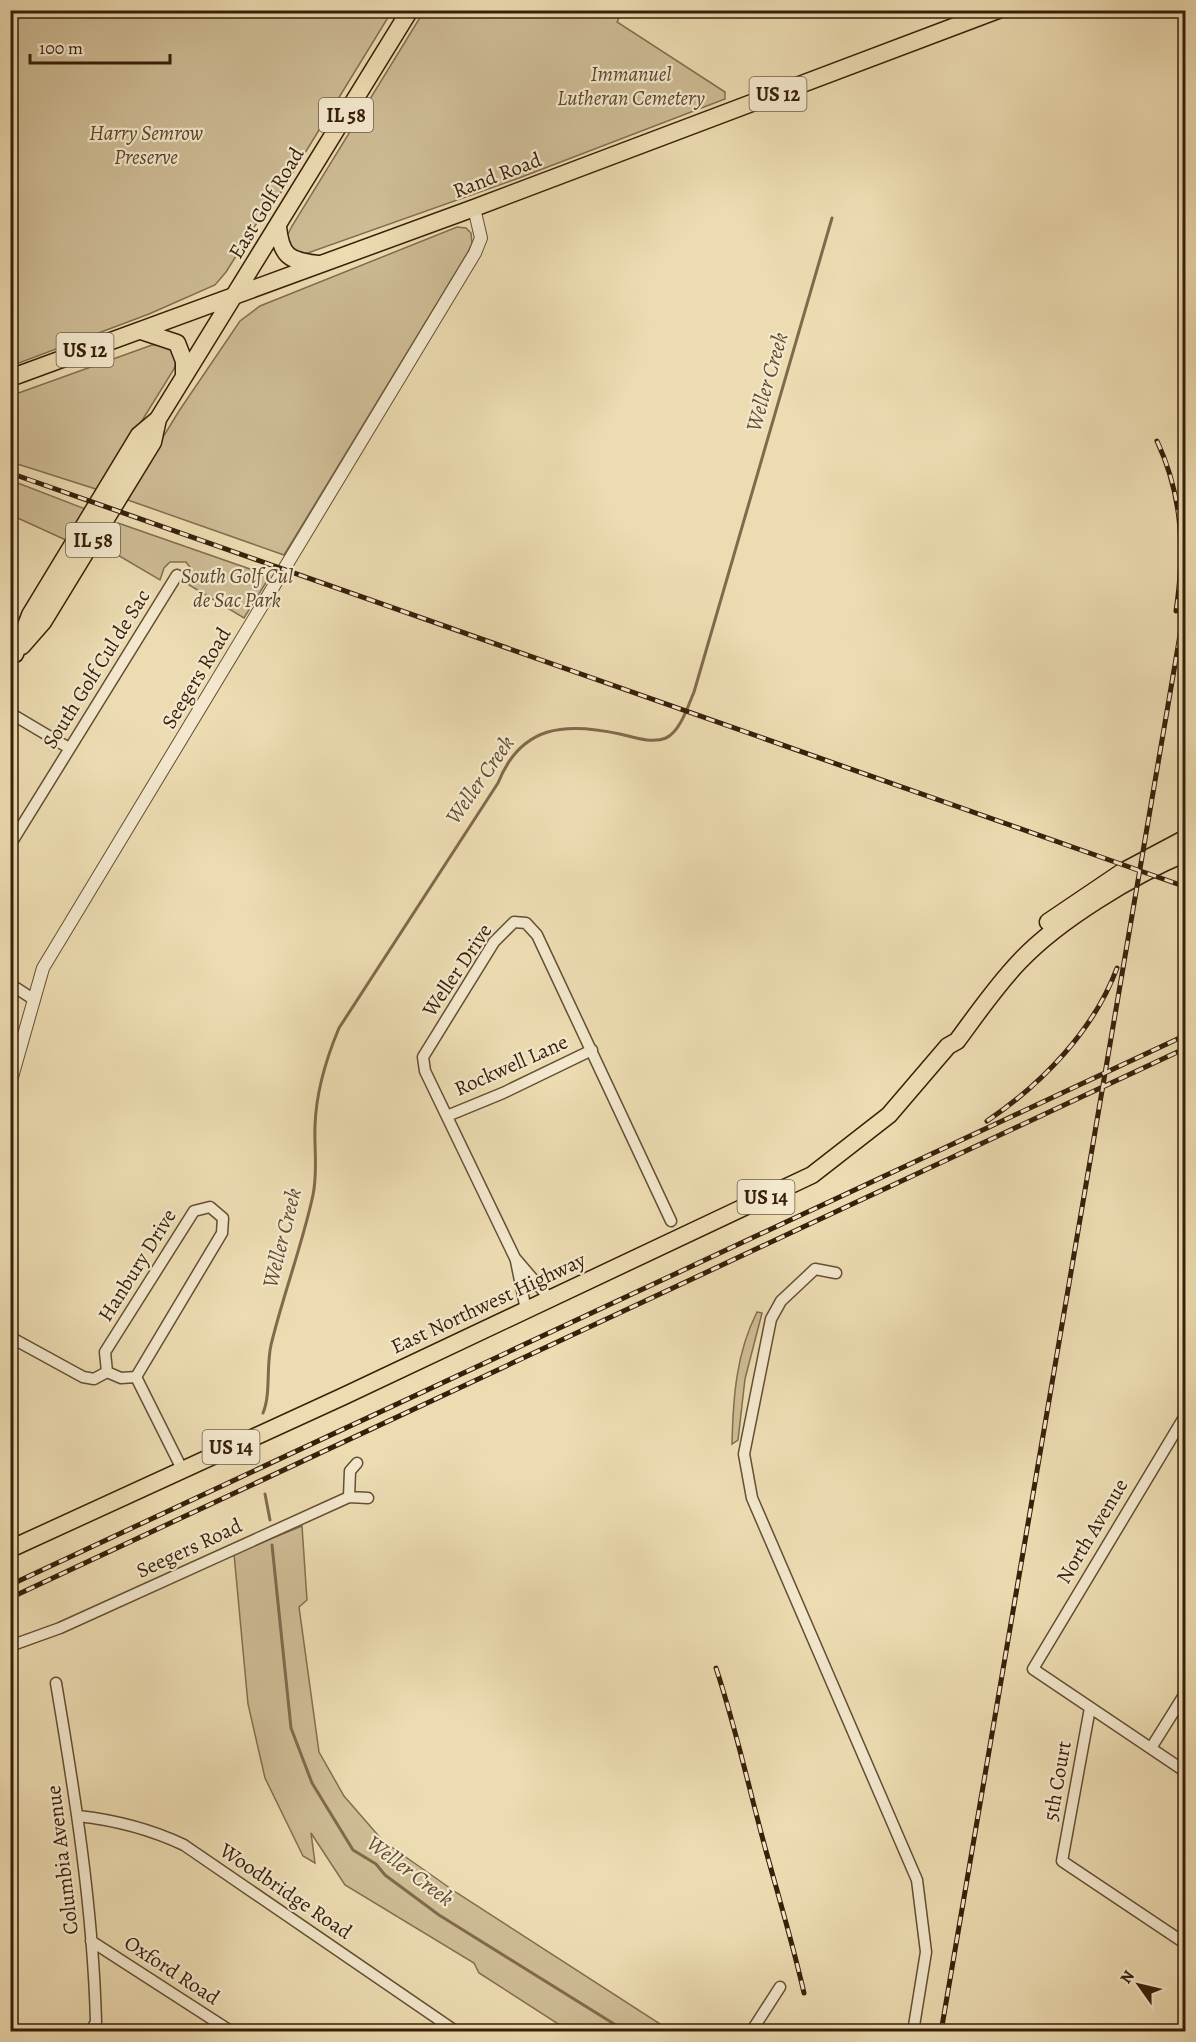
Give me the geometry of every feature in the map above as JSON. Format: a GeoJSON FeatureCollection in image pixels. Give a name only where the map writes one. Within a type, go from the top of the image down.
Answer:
{"type":"FeatureCollection","features":[{"type":"Feature","properties":{"kind":"main road","name":"East Golf Road"},"geometry":{"type":"LineString","coordinates":[[13,657],[36,605],[139,435],[158,419],[410,10]]}},
{"type":"Feature","properties":{"kind":"main road","name":"Rand Road"},"geometry":{"type":"LineString","coordinates":[[10,378],[474,208],[998,10]]}},
{"type":"Feature","properties":{"kind":"main road"},"geometry":{"type":"LineString","coordinates":[[278,226],[281,248],[286,255],[303,262],[322,264]]}},
{"type":"Feature","properties":{"kind":"main road"},"geometry":{"type":"LineString","coordinates":[[140,331],[177,343],[184,361],[184,377]]}},
{"type":"Feature","properties":{"kind":"main road","name":"East Northwest Highway"},"geometry":{"type":"LineString","coordinates":[[948,1046],[950,1034],[995,973],[1042,927],[1101,884],[1185,838]]}},
{"type":"Feature","properties":{"kind":"main road","name":"East Northwest Highway"},"geometry":{"type":"LineString","coordinates":[[10,1549],[812,1175],[889,1115],[948,1046],[957,1041],[1003,980],[1049,933],[1125,886],[1185,853]]}},
{"type":"Feature","properties":{"kind":"street","name":"Seegers Road"},"geometry":{"type":"LineString","coordinates":[[10,1084],[39,978],[59,940],[475,253],[481,238],[474,208]]}},
{"type":"Feature","properties":{"kind":"street","name":"South Golf Cul de Sac"},"geometry":{"type":"LineString","coordinates":[[10,845],[177,575]]}},
{"type":"Feature","properties":{"kind":"street"},"geometry":{"type":"LineString","coordinates":[[10,713],[69,748]]}},
{"type":"Feature","properties":{"kind":"street","name":"Weller Drive"},"geometry":{"type":"LineString","coordinates":[[447,1116],[425,1071],[423,1057],[494,942],[514,922],[526,923],[537,935],[592,1050]]}},
{"type":"Feature","properties":{"kind":"street"},"geometry":{"type":"LineString","coordinates":[[10,984],[33,999]]}},
{"type":"Feature","properties":{"kind":"street"},"geometry":{"type":"LineString","coordinates":[[592,1050],[671,1221]]}},
{"type":"Feature","properties":{"kind":"street","name":"Rockwell Lane"},"geometry":{"type":"LineString","coordinates":[[447,1116],[503,1093],[592,1050]]}},
{"type":"Feature","properties":{"kind":"street"},"geometry":{"type":"LineString","coordinates":[[447,1116],[515,1258],[526,1310]]}},
{"type":"Feature","properties":{"kind":"street","name":"Hanbury Drive"},"geometry":{"type":"LineString","coordinates":[[107,1372],[105,1352],[194,1211],[210,1207],[223,1218],[222,1233],[136,1377]]}},
{"type":"Feature","properties":{"kind":"street"},"geometry":{"type":"LineString","coordinates":[[515,1258],[550,1299]]}},
{"type":"Feature","properties":{"kind":"street"},"geometry":{"type":"LineString","coordinates":[[836,1273],[815,1269],[781,1301],[771,1319],[744,1454],[752,1498],[917,1880],[926,1952],[913,2031]]}},
{"type":"Feature","properties":{"kind":"street"},"geometry":{"type":"LineString","coordinates":[[10,1337],[83,1377],[94,1379],[107,1372],[121,1378],[136,1377],[182,1469]]}},
{"type":"Feature","properties":{"kind":"street","name":"North Avenue"},"geometry":{"type":"LineString","coordinates":[[1090,1708],[1033,1669],[1181,1432],[1185,1414]]}},
{"type":"Feature","properties":{"kind":"street"},"geometry":{"type":"LineString","coordinates":[[357,1463],[350,1471],[350,1497],[368,1498]]}},
{"type":"Feature","properties":{"kind":"street","name":"Seegers Road"},"geometry":{"type":"LineString","coordinates":[[10,1646],[60,1628],[350,1497]]}},
{"type":"Feature","properties":{"kind":"street","name":"Columbia Avenue"},"geometry":{"type":"LineString","coordinates":[[56,1683],[78,1816],[91,1941],[96,2022],[90,2031]]}},
{"type":"Feature","properties":{"kind":"street"},"geometry":{"type":"LineString","coordinates":[[1151,1748],[1185,1692]]}},
{"type":"Feature","properties":{"kind":"street"},"geometry":{"type":"LineString","coordinates":[[1090,1708],[1185,1772]]}},
{"type":"Feature","properties":{"kind":"street","name":"5th Court"},"geometry":{"type":"LineString","coordinates":[[1090,1708],[1062,1861],[1185,1944]]}},
{"type":"Feature","properties":{"kind":"street","name":"Woodbridge Road"},"geometry":{"type":"LineString","coordinates":[[78,1816],[110,1820],[146,1829],[184,1845],[457,2031]]}},
{"type":"Feature","properties":{"kind":"street","name":"Oxford Road"},"geometry":{"type":"LineString","coordinates":[[91,1941],[232,2031]]}},
{"type":"Feature","properties":{"kind":"street"},"geometry":{"type":"LineString","coordinates":[[751,2031],[780,1987]]}},
{"type":"Feature","properties":{"kind":"green space","name":"Harry Semrow Preserve"},"geometry":{"type":"Polygon","coordinates":[[[10,11],[392,11],[278,197],[260,218],[226,272],[215,285],[149,314],[11,366],[10,11]]]}},
{"type":"Feature","properties":{"kind":"green space","name":"Immanuel Lutheran Cemetery"},"geometry":{"type":"Polygon","coordinates":[[[424,11],[607,11],[619,18],[617,22],[725,92],[725,99],[519,178],[305,254],[294,253],[287,236],[292,226],[424,11]]]}},
{"type":"Feature","properties":{"kind":"green space"},"geometry":{"type":"Polygon","coordinates":[[[457,227],[466,228],[471,233],[472,243],[468,252],[284,555],[125,499],[179,411],[240,321],[260,306],[457,227]]]}},
{"type":"Feature","properties":{"kind":"green space"},"geometry":{"type":"Polygon","coordinates":[[[168,344],[177,360],[174,369],[99,490],[11,462],[10,396],[152,345],[168,344]]]}},
{"type":"Feature","properties":{"kind":"green space"},"geometry":{"type":"Polygon","coordinates":[[[10,480],[88,510],[68,541],[11,515],[10,480]]]}},
{"type":"Feature","properties":{"kind":"green space","name":"South Golf Cul de Sac Park"},"geometry":{"type":"Polygon","coordinates":[[[118,523],[270,576],[244,618],[189,585],[192,570],[186,562],[170,562],[164,568],[160,580],[99,544],[111,526],[118,523]]]}},
{"type":"Feature","properties":{"kind":"green space"},"geometry":{"type":"Polygon","coordinates":[[[757,1312],[762,1313],[745,1379],[738,1440],[732,1444],[733,1410],[740,1360],[757,1312]]]}},
{"type":"Feature","properties":{"kind":"green space"},"geometry":{"type":"Polygon","coordinates":[[[302,1526],[307,1600],[299,1607],[319,1752],[344,1796],[383,1841],[457,1893],[671,2031],[569,2031],[479,1973],[474,1963],[345,1885],[311,1833],[315,1863],[303,1856],[265,1778],[248,1704],[234,1554],[302,1526]]]}},
{"type":"Feature","properties":{"kind":"waterway","name":"Weller Creek"},"geometry":{"type":"LineString","coordinates":[[263,1413],[267,1397],[271,1345],[313,1195],[316,1113],[320,1088],[339,1028],[519,749],[532,739],[547,732],[563,729],[600,730],[643,739],[661,740],[671,735],[679,724],[694,692],[832,218]]}},
{"type":"Feature","properties":{"kind":"waterway","name":"Weller Creek"},"geometry":{"type":"LineString","coordinates":[[265,1494],[270,1520]]}},
{"type":"Feature","properties":{"kind":"waterway","name":"Weller Creek"},"geometry":{"type":"LineString","coordinates":[[272,1545],[291,1728],[312,1783],[353,1850],[376,1864],[385,1875],[439,1915],[627,2032]]}},
{"type":"Feature","properties":{"kind":"railway"},"geometry":{"type":"LineString","coordinates":[[1157,441],[1172,483],[1180,524],[1181,546],[1176,611]]}},
{"type":"Feature","properties":{"kind":"railway"},"geometry":{"type":"LineString","coordinates":[[10,473],[1186,887]]}},
{"type":"Feature","properties":{"kind":"railway"},"geometry":{"type":"LineString","coordinates":[[941,2032],[1186,600]]}},
{"type":"Feature","properties":{"kind":"railway"},"geometry":{"type":"LineString","coordinates":[[987,1121],[1027,1090],[1064,1054],[1095,1013],[1117,968]]}},
{"type":"Feature","properties":{"kind":"railway"},"geometry":{"type":"LineString","coordinates":[[10,1585],[1186,1035]]}},
{"type":"Feature","properties":{"kind":"railway"},"geometry":{"type":"LineString","coordinates":[[10,1598],[1186,1048]]}},
{"type":"Feature","properties":{"kind":"railway"},"geometry":{"type":"LineString","coordinates":[[716,1668],[804,1993]]}}]}
